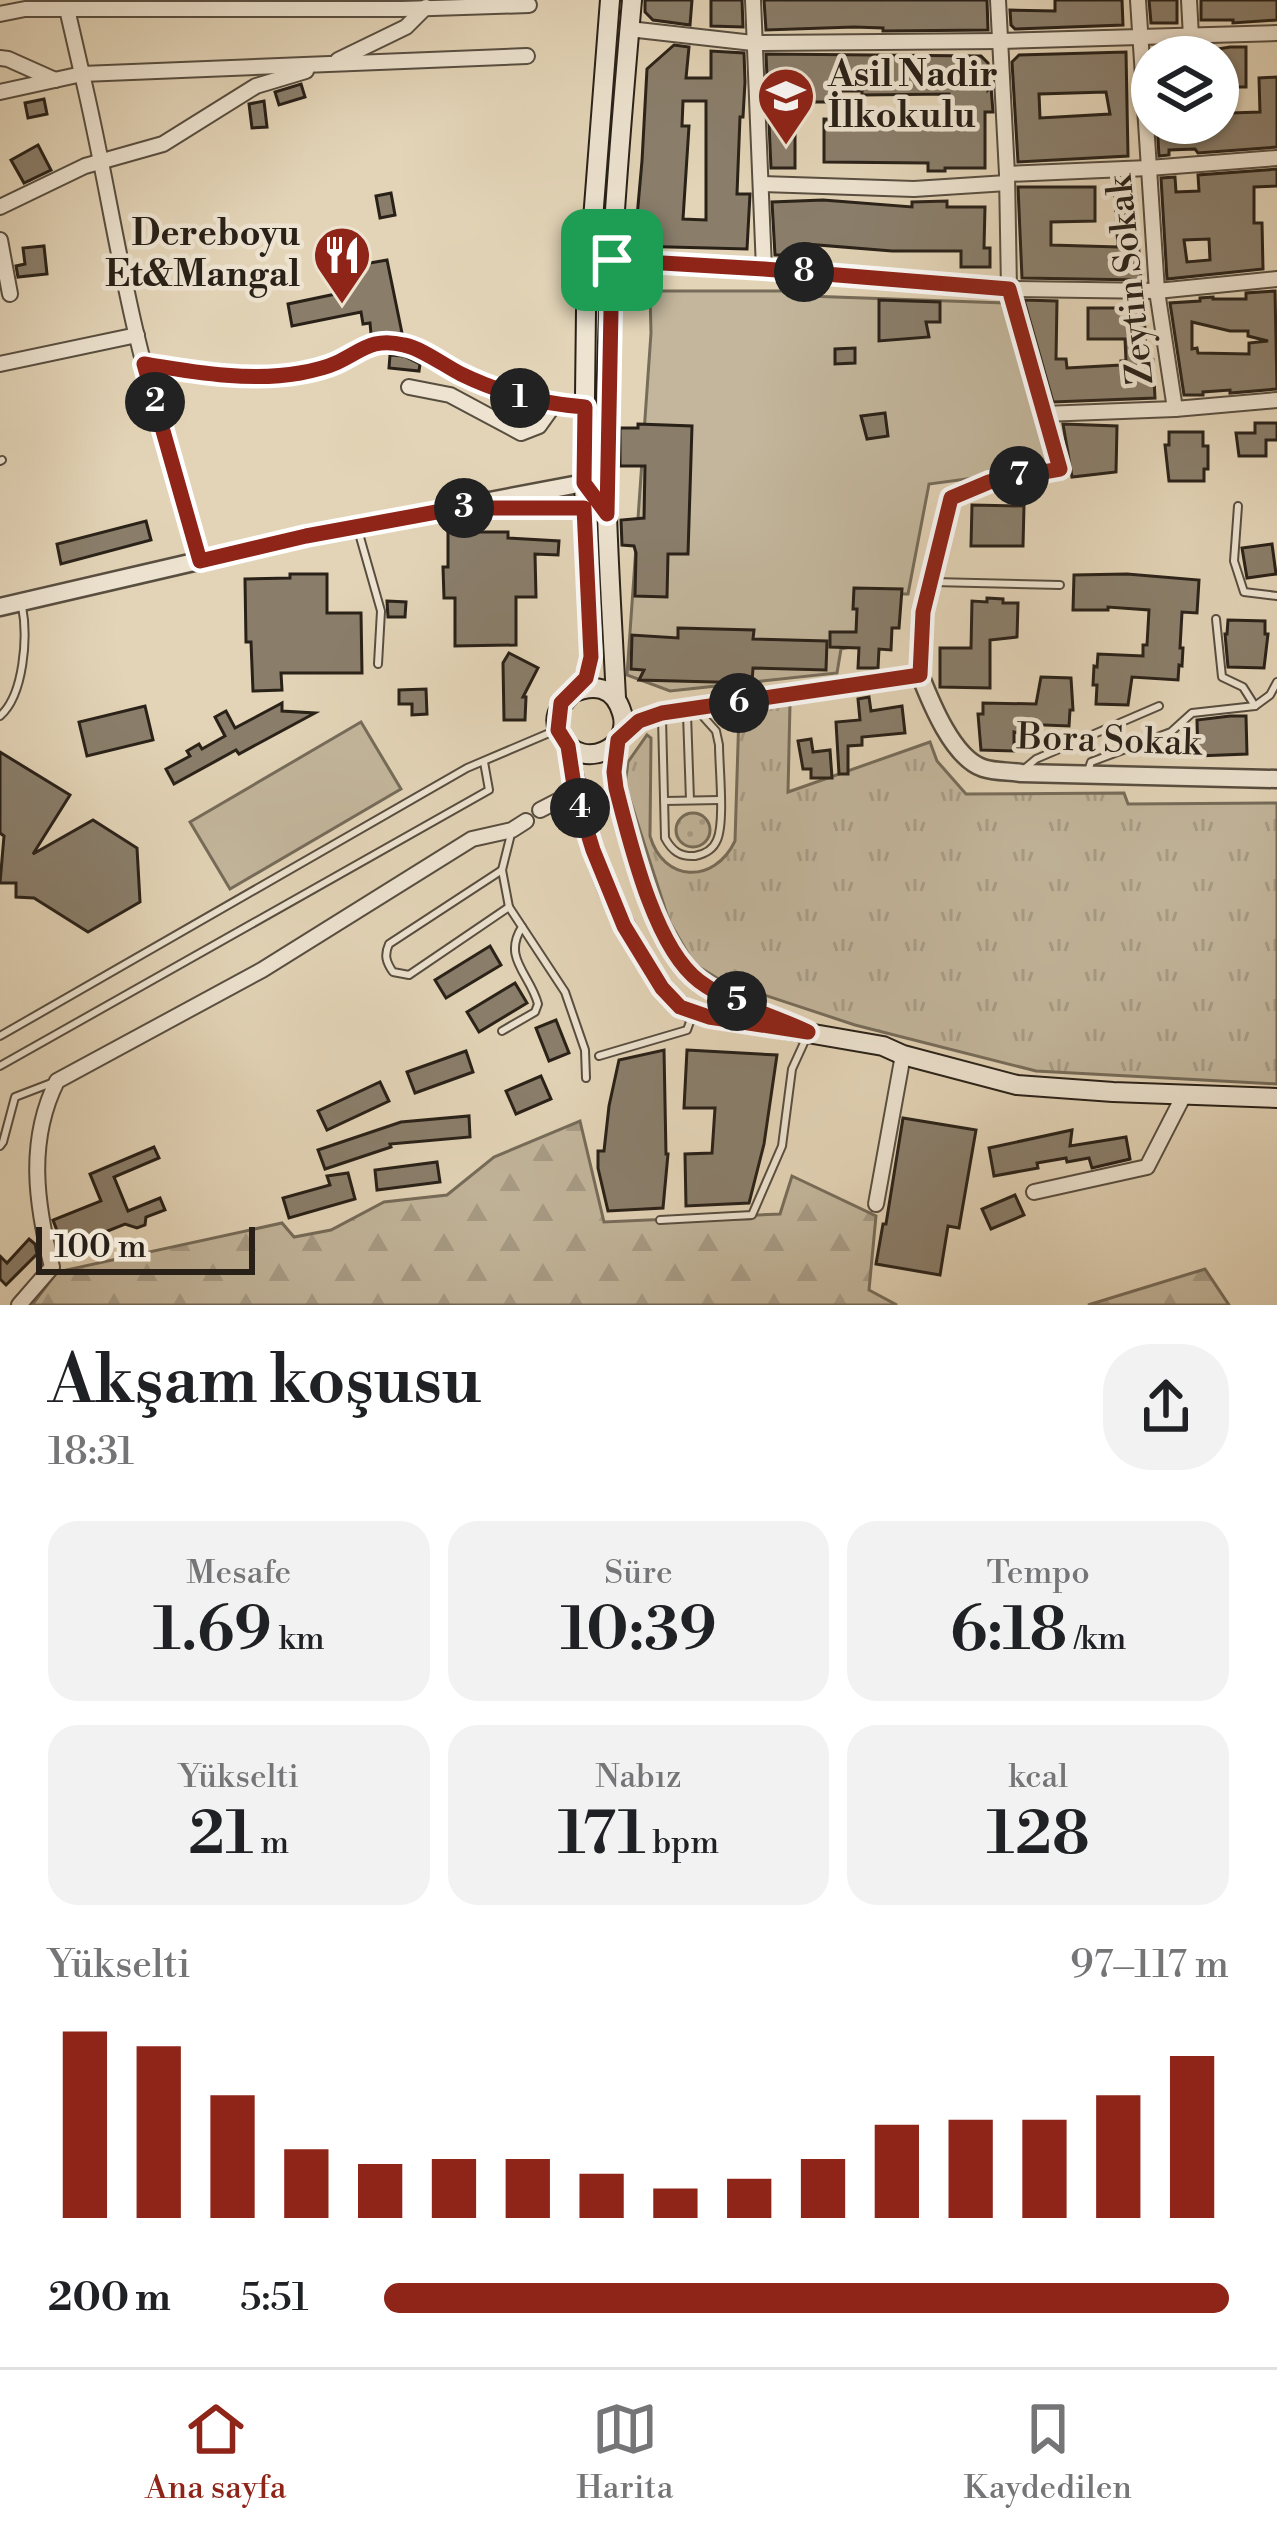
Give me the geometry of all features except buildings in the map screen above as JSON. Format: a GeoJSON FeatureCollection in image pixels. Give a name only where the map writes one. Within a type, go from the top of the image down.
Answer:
{"type":"FeatureCollection","features":[{"type":"Feature","properties":{"kind":"main road"},"geometry":{"type":"LineString","coordinates":[[610,0],[586,310],[584,508],[591,657],[586,678],[561,703],[575,792],[607,890],[624,926],[662,988],[692,1013],[883,1046],[1017,1084],[1277,1098]]}},
{"type":"Feature","properties":{"kind":"main road"},"geometry":{"type":"LineString","coordinates":[[632,0],[612,260],[607,514],[616,698],[624,719],[614,772],[616,788],[646,889],[682,965],[722,995],[808,1032]]}},
{"type":"Feature","properties":{"kind":"main road"},"geometry":{"type":"LineString","coordinates":[[584,483],[607,514]]}},
{"type":"Feature","properties":{"kind":"main road"},"geometry":{"type":"LineString","coordinates":[[570,694],[601,688],[616,698]]}},
{"type":"Feature","properties":{"kind":"main road"},"geometry":{"type":"LineString","coordinates":[[563,738],[584,754],[605,752],[618,740]]}},
{"type":"Feature","properties":{"kind":"street"},"geometry":{"type":"LineString","coordinates":[[753,0],[764,269]]}},
{"type":"Feature","properties":{"kind":"street"},"geometry":{"type":"LineString","coordinates":[[616,698],[644,711],[662,713],[920,675],[929,582],[951,498],[989,482],[1060,469],[1009,289],[998,0]]}},
{"type":"Feature","properties":{"kind":"street","name":"Zeytin Sokak"},"geometry":{"type":"LineString","coordinates":[[1138,0],[1140,36]]}},
{"type":"Feature","properties":{"kind":"street"},"geometry":{"type":"LineString","coordinates":[[1189,0],[1191,36]]}},
{"type":"Feature","properties":{"kind":"street"},"geometry":{"type":"LineString","coordinates":[[0,207],[85,166],[163,144],[256,86],[361,51],[406,27],[428,4]]}},
{"type":"Feature","properties":{"kind":"street"},"geometry":{"type":"LineString","coordinates":[[0,14],[25,9],[529,4]]}},
{"type":"Feature","properties":{"kind":"street"},"geometry":{"type":"LineString","coordinates":[[401,5],[406,27]]}},
{"type":"Feature","properties":{"kind":"street"},"geometry":{"type":"LineString","coordinates":[[67,9],[137,335],[200,561]]}},
{"type":"Feature","properties":{"kind":"street"},"geometry":{"type":"LineString","coordinates":[[629,29],[753,43],[1131,39]]}},
{"type":"Feature","properties":{"kind":"street"},"geometry":{"type":"LineString","coordinates":[[1212,36],[1277,33]]}},
{"type":"Feature","properties":{"kind":"street"},"geometry":{"type":"LineString","coordinates":[[0,92],[82,74],[527,56]]}},
{"type":"Feature","properties":{"kind":"street"},"geometry":{"type":"LineString","coordinates":[[0,58],[55,80]]}},
{"type":"Feature","properties":{"kind":"street","name":"Zeytin Sokak"},"geometry":{"type":"LineString","coordinates":[[1147,144],[1157,291],[1175,409]]}},
{"type":"Feature","properties":{"kind":"street"},"geometry":{"type":"LineString","coordinates":[[761,184],[914,189],[1277,158]]}},
{"type":"Feature","properties":{"kind":"street"},"geometry":{"type":"LineString","coordinates":[[0,240],[10,294]]}},
{"type":"Feature","properties":{"kind":"street"},"geometry":{"type":"LineString","coordinates":[[612,260],[1009,289],[1157,291],[1277,279]]}},
{"type":"Feature","properties":{"kind":"street"},"geometry":{"type":"LineString","coordinates":[[0,364],[137,335]]}},
{"type":"Feature","properties":{"kind":"street"},"geometry":{"type":"LineString","coordinates":[[144,364],[280,376],[337,362],[380,343],[408,345],[490,387],[554,405],[585,407]]}},
{"type":"Feature","properties":{"kind":"street"},"geometry":{"type":"LineString","coordinates":[[409,387],[450,395],[521,433],[539,426],[554,405]]}},
{"type":"Feature","properties":{"kind":"street"},"geometry":{"type":"LineString","coordinates":[[1043,414],[1277,400]]}},
{"type":"Feature","properties":{"kind":"street"},"geometry":{"type":"LineString","coordinates":[[0,607],[357,527],[584,483]]}},
{"type":"Feature","properties":{"kind":"street"},"geometry":{"type":"LineString","coordinates":[[458,508],[584,508]]}},
{"type":"Feature","properties":{"kind":"street","name":"Bora Sokak"},"geometry":{"type":"LineString","coordinates":[[920,675],[954,743],[979,767],[1277,779]]}},
{"type":"Feature","properties":{"kind":"street"},"geometry":{"type":"LineString","coordinates":[[618,740],[639,721],[662,713]]}},
{"type":"Feature","properties":{"kind":"street"},"geometry":{"type":"LineString","coordinates":[[540,810],[575,792]]}},
{"type":"Feature","properties":{"kind":"street"},"geometry":{"type":"LineString","coordinates":[[20,1305],[52,1267],[35,1160],[45,1109],[57,1082],[262,970],[472,839],[519,826]]}},
{"type":"Feature","properties":{"kind":"street"},"geometry":{"type":"LineString","coordinates":[[876,1204],[902,1055]]}},
{"type":"Feature","properties":{"kind":"street"},"geometry":{"type":"LineString","coordinates":[[1034,1192],[1147,1167],[1185,1093]]}},
{"type":"Feature","properties":{"kind":"lane"},"geometry":{"type":"LineString","coordinates":[[1238,506],[1234,561],[1244,592],[1277,596]]}},
{"type":"Feature","properties":{"kind":"lane"},"geometry":{"type":"LineString","coordinates":[[357,527],[381,611],[378,664]]}},
{"type":"Feature","properties":{"kind":"lane"},"geometry":{"type":"LineString","coordinates":[[929,582],[1060,585]]}},
{"type":"Feature","properties":{"kind":"lane"},"geometry":{"type":"LineString","coordinates":[[0,716],[16,694],[21,673],[22,602]]}},
{"type":"Feature","properties":{"kind":"lane"},"geometry":{"type":"LineString","coordinates":[[1216,619],[1222,677],[1243,687],[1255,706]]}},
{"type":"Feature","properties":{"kind":"lane"},"geometry":{"type":"LineString","coordinates":[[1087,774],[1091,762],[1171,732],[1192,713],[1255,706],[1270,695],[1277,682]]}},
{"type":"Feature","properties":{"kind":"lane"},"geometry":{"type":"LineString","coordinates":[[1021,772],[1036,759],[1159,706]]}},
{"type":"Feature","properties":{"kind":"lane"},"geometry":{"type":"LineString","coordinates":[[690,800],[692,710]]}},
{"type":"Feature","properties":{"kind":"lane"},"geometry":{"type":"LineString","coordinates":[[662,713],[665,838],[674,851],[691,856],[710,851],[718,839],[719,800],[716,731],[692,710]]}},
{"type":"Feature","properties":{"kind":"lane"},"geometry":{"type":"LineString","coordinates":[[0,1036],[484,760],[563,738]]}},
{"type":"Feature","properties":{"kind":"lane"},"geometry":{"type":"LineString","coordinates":[[0,1066],[490,790],[484,760]]}},
{"type":"Feature","properties":{"kind":"lane"},"geometry":{"type":"LineString","coordinates":[[665,801],[719,800]]}},
{"type":"Feature","properties":{"kind":"lane"},"geometry":{"type":"LineString","coordinates":[[519,826],[502,870],[509,907],[565,992],[585,1050],[586,1078]]}},
{"type":"Feature","properties":{"kind":"lane"},"geometry":{"type":"LineString","coordinates":[[502,870],[389,944],[388,964],[394,972],[409,975],[509,907]]}},
{"type":"Feature","properties":{"kind":"lane"},"geometry":{"type":"LineString","coordinates":[[502,1031],[535,1012],[538,1004],[514,952],[514,940],[522,927]]}},
{"type":"Feature","properties":{"kind":"lane"},"geometry":{"type":"LineString","coordinates":[[599,1056],[687,1030],[692,1013]]}},
{"type":"Feature","properties":{"kind":"lane"},"geometry":{"type":"LineString","coordinates":[[660,1220],[752,1216],[782,1146],[792,1069],[808,1032]]}},
{"type":"Feature","properties":{"kind":"lane"},"geometry":{"type":"LineString","coordinates":[[0,1146],[15,1097],[57,1082]]}},
{"type":"Feature","properties":{"kind":"green space"},"geometry":{"type":"Polygon","coordinates":[[[806,291],[807,296],[1005,303],[1056,467],[929,484],[908,594],[870,594],[864,644],[841,649],[837,673],[670,691],[627,675],[650,293],[806,291]]]}},
{"type":"Feature","properties":{"kind":"green space"},"geometry":{"type":"Polygon","coordinates":[[[790,704],[788,792],[930,742],[937,761],[966,794],[1124,793],[1128,804],[1277,803],[1277,1084],[1036,1071],[855,1025],[722,981],[694,964],[669,921],[625,784],[628,762],[647,735],[651,738],[650,836],[666,862],[677,869],[702,871],[726,855],[735,841],[739,712],[790,704]]]}},
{"type":"Feature","properties":{"kind":"green space"},"geometry":{"type":"Polygon","coordinates":[[[361,722],[401,789],[230,889],[190,822],[361,722]]]}},
{"type":"Feature","properties":{"kind":"green space"},"geometry":{"type":"Polygon","coordinates":[[[693,813],[705,818],[710,830],[705,842],[693,847],[681,842],[676,830],[681,818],[693,813]]]}},
{"type":"Feature","properties":{"kind":"green space"},"geometry":{"type":"Polygon","coordinates":[[[580,1121],[604,1222],[780,1214],[792,1176],[876,1216],[869,1290],[897,1305],[32,1305],[57,1272],[282,1223],[294,1237],[331,1230],[384,1202],[447,1195],[494,1157],[580,1121]]]}},
{"type":"Feature","properties":{"kind":"green space"},"geometry":{"type":"Polygon","coordinates":[[[1205,1269],[1229,1305],[1088,1305],[1205,1269]]]}},
{"type":"Feature","properties":{"kind":"place","name":"Asil Nadir İlkokulu"},"geometry":{"type":"Point","coordinates":[786,147]}},
{"type":"Feature","properties":{"kind":"place","name":"Dereboyu Et&Mangal"},"geometry":{"type":"Point","coordinates":[342,306]}},
{"type":"Feature","properties":{"kind":"route"},"geometry":{"type":"LineString","coordinates":[[612,260],[1009,289],[1060,469],[989,482],[951,498],[923,612],[920,675],[662,713],[639,721],[618,740],[616,788],[646,889],[682,965],[722,995],[808,1032],[709,1017],[680,1007],[662,988],[607,890],[582,818],[568,746],[558,730],[561,703],[586,678],[591,657],[584,508],[458,508],[200,561],[144,364],[280,376],[337,362],[380,343],[408,345],[490,387],[544,404],[585,407],[584,483],[607,514],[612,260]]}}]}
